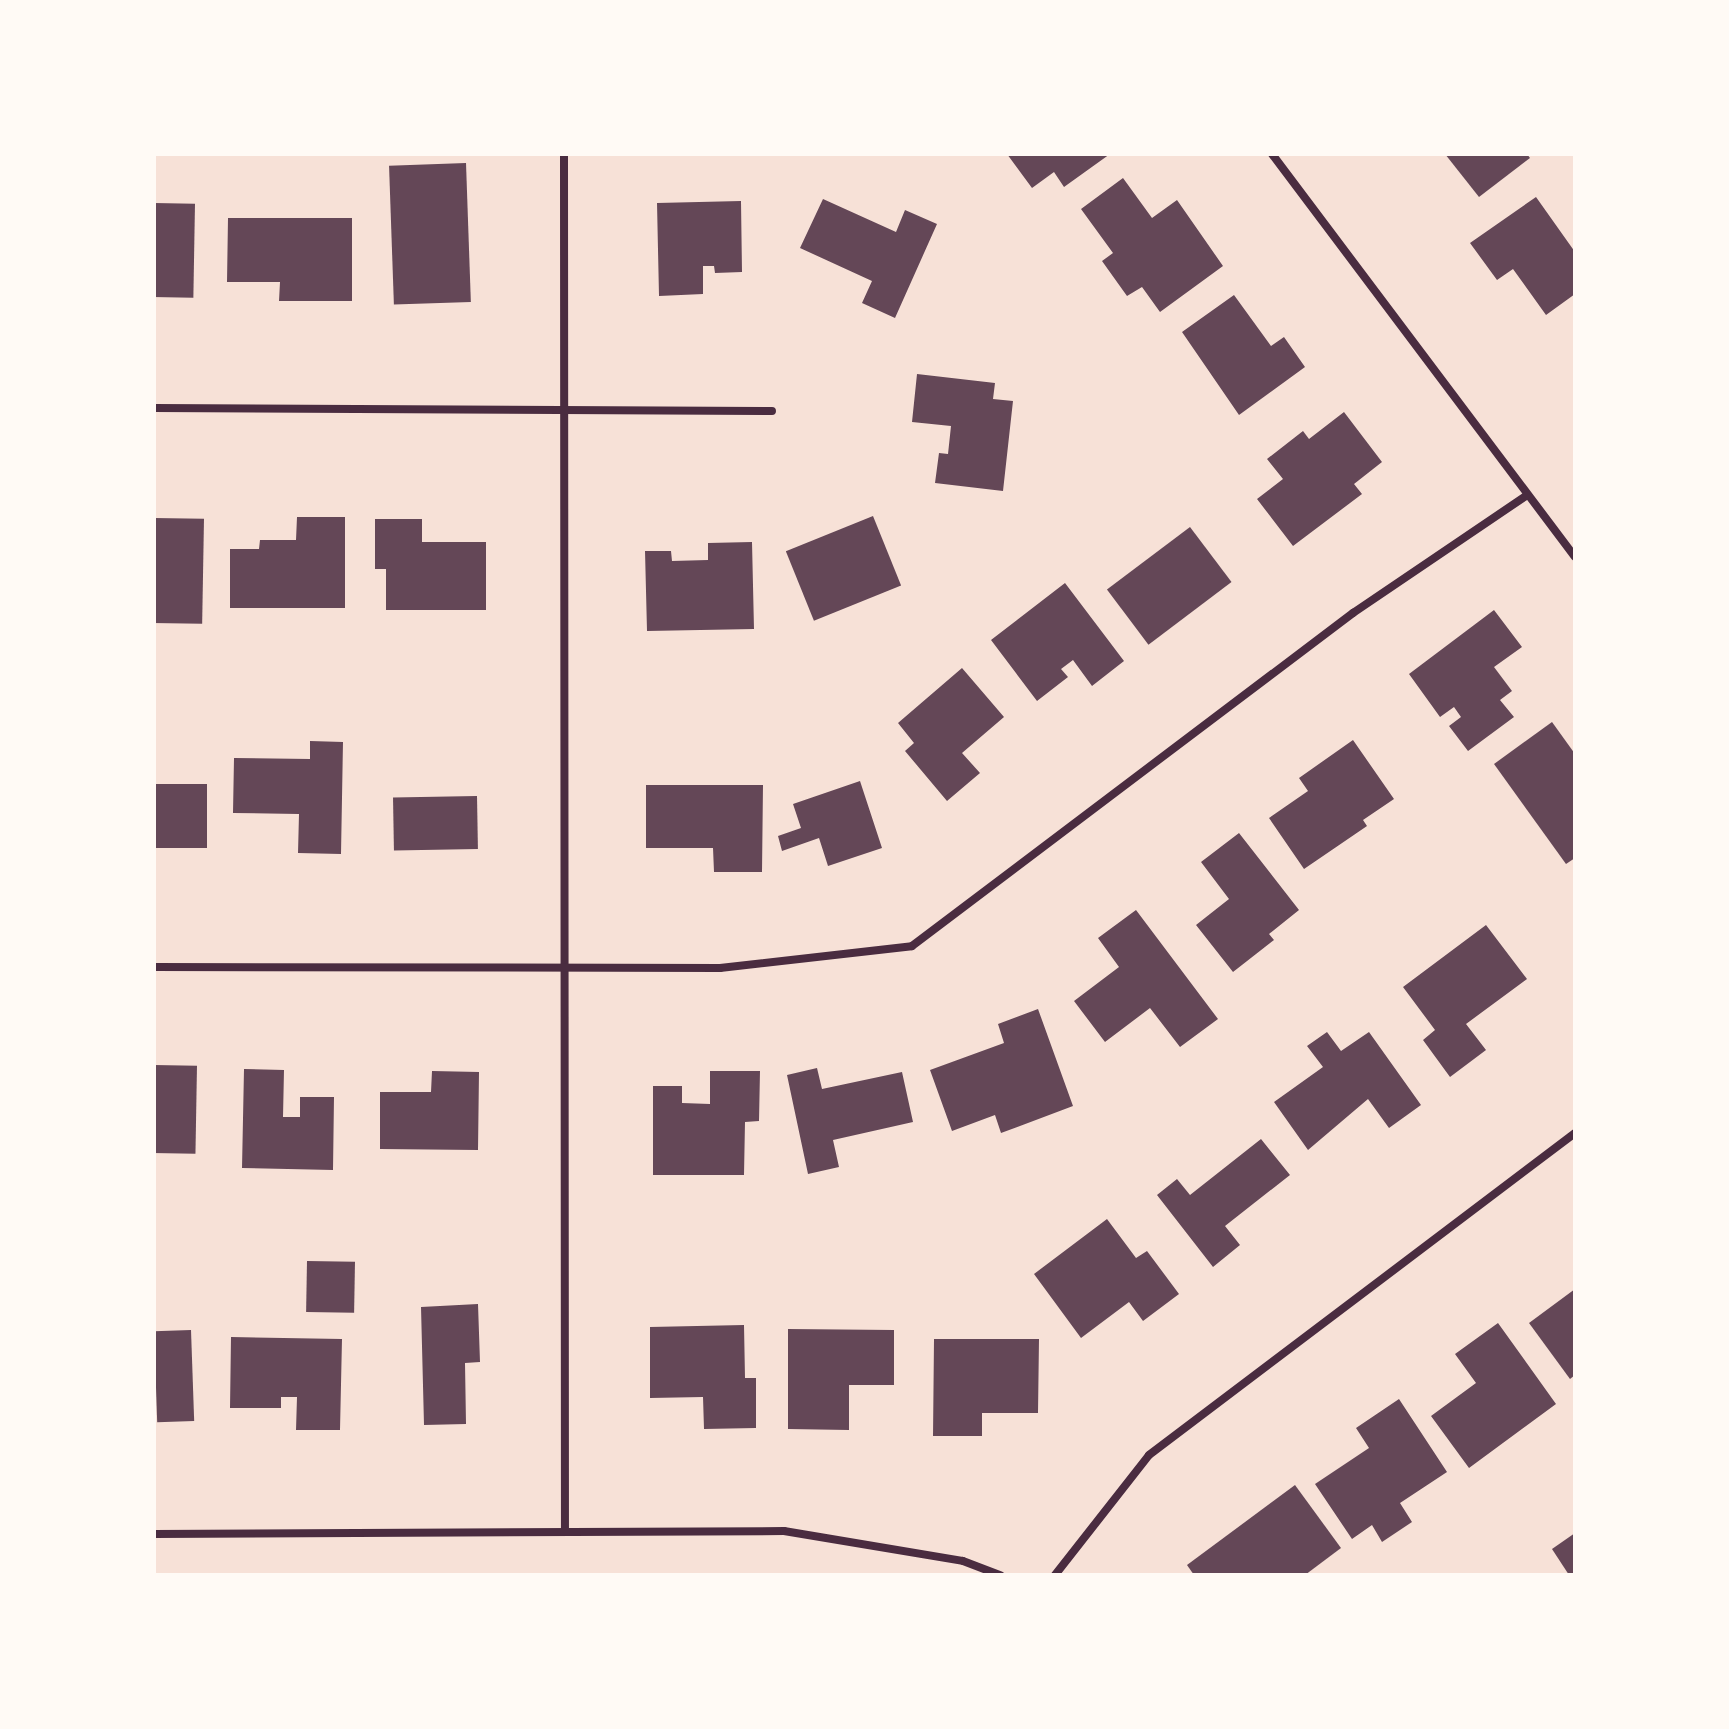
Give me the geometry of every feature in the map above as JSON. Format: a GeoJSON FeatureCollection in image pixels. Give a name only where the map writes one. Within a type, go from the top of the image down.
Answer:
{"type":"FeatureCollection","features":[{"type":"Feature","properties":{"kind":"street"},"geometry":{"type":"LineString","coordinates":[[564,154],[565,1531]]}},
{"type":"Feature","properties":{"kind":"street"},"geometry":{"type":"LineString","coordinates":[[1272,154],[1526,496],[1575,557]]}},
{"type":"Feature","properties":{"kind":"street"},"geometry":{"type":"LineString","coordinates":[[154,408],[772,411]]}},
{"type":"Feature","properties":{"kind":"street"},"geometry":{"type":"LineString","coordinates":[[154,967],[720,968],[912,946],[1353,613],[1526,496]]}},
{"type":"Feature","properties":{"kind":"street"},"geometry":{"type":"LineString","coordinates":[[1055,1575],[1149,1455],[1575,1133]]}},
{"type":"Feature","properties":{"kind":"street"},"geometry":{"type":"LineString","coordinates":[[154,1534],[784,1531],[963,1561],[1000,1575]]}},
{"type":"Feature","properties":{"kind":"building"},"geometry":{"type":"Polygon","coordinates":[[[1007,154],[1110,154],[1064,187],[1054,172],[1032,188],[1007,154]]]}},
{"type":"Feature","properties":{"kind":"building"},"geometry":{"type":"Polygon","coordinates":[[[1445,154],[1527,154],[1530,158],[1479,197],[1445,154]]]}},
{"type":"Feature","properties":{"kind":"building"},"geometry":{"type":"Polygon","coordinates":[[[466,163],[471,302],[394,305],[389,166],[466,163]]]}},
{"type":"Feature","properties":{"kind":"building"},"geometry":{"type":"Polygon","coordinates":[[[1123,178],[1152,218],[1177,200],[1223,266],[1160,312],[1142,287],[1127,296],[1102,261],[1113,253],[1081,209],[1123,178]]]}},
{"type":"Feature","properties":{"kind":"building"},"geometry":{"type":"Polygon","coordinates":[[[1536,197],[1575,252],[1575,294],[1546,315],[1513,269],[1497,280],[1470,243],[1536,197]]]}},
{"type":"Feature","properties":{"kind":"building"},"geometry":{"type":"Polygon","coordinates":[[[823,199],[896,232],[905,210],[937,224],[895,318],[862,303],[872,281],[800,248],[823,199]]]}},
{"type":"Feature","properties":{"kind":"building"},"geometry":{"type":"Polygon","coordinates":[[[741,201],[742,272],[715,273],[714,266],[703,266],[703,294],[659,296],[657,203],[741,201]]]}},
{"type":"Feature","properties":{"kind":"building"},"geometry":{"type":"Polygon","coordinates":[[[154,203],[195,204],[193,298],[154,297],[154,203]]]}},
{"type":"Feature","properties":{"kind":"building"},"geometry":{"type":"Polygon","coordinates":[[[228,218],[352,218],[352,301],[279,301],[280,282],[227,282],[228,218]]]}},
{"type":"Feature","properties":{"kind":"building"},"geometry":{"type":"Polygon","coordinates":[[[1234,295],[1271,346],[1284,337],[1305,367],[1239,415],[1182,332],[1234,295]]]}},
{"type":"Feature","properties":{"kind":"building"},"geometry":{"type":"Polygon","coordinates":[[[917,374],[995,383],[993,399],[1013,401],[1003,491],[935,483],[939,453],[948,454],[951,426],[912,422],[917,374]]]}},
{"type":"Feature","properties":{"kind":"building"},"geometry":{"type":"Polygon","coordinates":[[[1344,412],[1382,462],[1354,484],[1362,494],[1293,546],[1257,499],[1283,479],[1267,459],[1303,431],[1309,439],[1344,412]]]}},
{"type":"Feature","properties":{"kind":"building"},"geometry":{"type":"Polygon","coordinates":[[[873,516],[901,586],[814,621],[786,551],[873,516]]]}},
{"type":"Feature","properties":{"kind":"building"},"geometry":{"type":"Polygon","coordinates":[[[297,517],[345,517],[345,608],[230,608],[230,549],[259,549],[260,540],[296,540],[297,517]]]}},
{"type":"Feature","properties":{"kind":"building"},"geometry":{"type":"Polygon","coordinates":[[[154,518],[204,519],[202,624],[154,623],[154,518]]]}},
{"type":"Feature","properties":{"kind":"building"},"geometry":{"type":"Polygon","coordinates":[[[375,519],[422,519],[422,542],[486,542],[486,610],[386,610],[386,569],[375,569],[375,519]]]}},
{"type":"Feature","properties":{"kind":"building"},"geometry":{"type":"Polygon","coordinates":[[[1190,527],[1232,582],[1148,645],[1107,590],[1190,527]]]}},
{"type":"Feature","properties":{"kind":"building"},"geometry":{"type":"Polygon","coordinates":[[[752,542],[754,629],[647,631],[645,551],[671,551],[672,561],[708,560],[708,543],[752,542]]]}},
{"type":"Feature","properties":{"kind":"building"},"geometry":{"type":"Polygon","coordinates":[[[1065,583],[1124,661],[1092,686],[1073,660],[1061,669],[1068,677],[1037,701],[991,640],[1065,583]]]}},
{"type":"Feature","properties":{"kind":"building"},"geometry":{"type":"Polygon","coordinates":[[[1494,610],[1522,647],[1494,667],[1512,691],[1500,700],[1514,717],[1468,751],[1449,726],[1461,717],[1454,707],[1440,717],[1409,674],[1494,610]]]}},
{"type":"Feature","properties":{"kind":"building"},"geometry":{"type":"Polygon","coordinates":[[[962,668],[1004,717],[962,753],[980,773],[947,801],[905,751],[914,743],[898,723],[962,668]]]}},
{"type":"Feature","properties":{"kind":"building"},"geometry":{"type":"Polygon","coordinates":[[[1552,722],[1575,754],[1575,858],[1566,864],[1494,764],[1552,722]]]}},
{"type":"Feature","properties":{"kind":"building"},"geometry":{"type":"Polygon","coordinates":[[[1353,740],[1394,799],[1363,820],[1367,826],[1304,869],[1269,818],[1308,791],[1299,778],[1353,740]]]}},
{"type":"Feature","properties":{"kind":"building"},"geometry":{"type":"Polygon","coordinates":[[[310,741],[343,742],[341,854],[298,853],[299,814],[233,813],[234,758],[310,759],[310,741]]]}},
{"type":"Feature","properties":{"kind":"building"},"geometry":{"type":"Polygon","coordinates":[[[860,781],[882,848],[828,866],[819,838],[782,851],[778,836],[801,828],[793,804],[860,781]]]}},
{"type":"Feature","properties":{"kind":"building"},"geometry":{"type":"Polygon","coordinates":[[[154,784],[207,784],[207,848],[154,848],[154,784]]]}},
{"type":"Feature","properties":{"kind":"building"},"geometry":{"type":"Polygon","coordinates":[[[646,785],[763,785],[762,872],[714,872],[713,848],[646,848],[646,785]]]}},
{"type":"Feature","properties":{"kind":"building"},"geometry":{"type":"Polygon","coordinates":[[[477,796],[478,849],[394,850],[393,797],[477,796]]]}},
{"type":"Feature","properties":{"kind":"building"},"geometry":{"type":"Polygon","coordinates":[[[1239,833],[1299,910],[1269,934],[1274,940],[1233,972],[1196,925],[1229,899],[1201,862],[1239,833]]]}},
{"type":"Feature","properties":{"kind":"building"},"geometry":{"type":"Polygon","coordinates":[[[1136,910],[1218,1019],[1180,1047],[1150,1008],[1105,1042],[1074,1001],[1119,967],[1098,938],[1136,910]]]}},
{"type":"Feature","properties":{"kind":"building"},"geometry":{"type":"Polygon","coordinates":[[[1486,925],[1527,979],[1466,1024],[1486,1050],[1450,1077],[1423,1040],[1435,1030],[1403,987],[1486,925]]]}},
{"type":"Feature","properties":{"kind":"building"},"geometry":{"type":"Polygon","coordinates":[[[1038,1009],[1073,1106],[1001,1133],[995,1115],[952,1131],[930,1070],[1004,1043],[998,1024],[1038,1009]]]}},
{"type":"Feature","properties":{"kind":"building"},"geometry":{"type":"Polygon","coordinates":[[[1327,1032],[1341,1051],[1369,1032],[1421,1105],[1389,1128],[1368,1099],[1308,1150],[1274,1102],[1323,1067],[1307,1046],[1327,1032]]]}},
{"type":"Feature","properties":{"kind":"building"},"geometry":{"type":"Polygon","coordinates":[[[154,1065],[197,1066],[195,1154],[154,1153],[154,1065]]]}},
{"type":"Feature","properties":{"kind":"building"},"geometry":{"type":"Polygon","coordinates":[[[817,1068],[822,1089],[902,1072],[913,1122],[833,1140],[839,1167],[808,1174],[787,1075],[817,1068]]]}},
{"type":"Feature","properties":{"kind":"building"},"geometry":{"type":"Polygon","coordinates":[[[244,1069],[284,1070],[283,1117],[300,1117],[300,1097],[334,1097],[333,1170],[242,1168],[244,1069]]]}},
{"type":"Feature","properties":{"kind":"building"},"geometry":{"type":"Polygon","coordinates":[[[432,1071],[479,1072],[478,1150],[380,1149],[380,1092],[431,1092],[432,1071]]]}},
{"type":"Feature","properties":{"kind":"building"},"geometry":{"type":"Polygon","coordinates":[[[710,1071],[760,1071],[759,1121],[745,1122],[744,1175],[653,1175],[653,1086],[682,1086],[682,1103],[710,1104],[710,1071]]]}},
{"type":"Feature","properties":{"kind":"building"},"geometry":{"type":"Polygon","coordinates":[[[1261,1139],[1290,1175],[1225,1226],[1240,1245],[1213,1267],[1157,1195],[1177,1179],[1190,1195],[1261,1139]]]}},
{"type":"Feature","properties":{"kind":"building"},"geometry":{"type":"Polygon","coordinates":[[[1107,1219],[1136,1258],[1147,1251],[1179,1294],[1143,1321],[1129,1302],[1081,1338],[1034,1274],[1107,1219]]]}},
{"type":"Feature","properties":{"kind":"building"},"geometry":{"type":"Polygon","coordinates":[[[307,1261],[355,1262],[354,1313],[306,1312],[307,1261]]]}},
{"type":"Feature","properties":{"kind":"building"},"geometry":{"type":"Polygon","coordinates":[[[1575,1289],[1575,1375],[1570,1379],[1529,1323],[1575,1289]]]}},
{"type":"Feature","properties":{"kind":"building"},"geometry":{"type":"Polygon","coordinates":[[[478,1304],[480,1362],[465,1363],[466,1424],[424,1425],[421,1307],[478,1304]]]}},
{"type":"Feature","properties":{"kind":"building"},"geometry":{"type":"Polygon","coordinates":[[[1498,1323],[1556,1404],[1469,1468],[1431,1416],[1476,1383],[1455,1354],[1498,1323]]]}},
{"type":"Feature","properties":{"kind":"building"},"geometry":{"type":"Polygon","coordinates":[[[744,1325],[745,1378],[756,1378],[756,1428],[704,1429],[703,1397],[650,1398],[650,1327],[744,1325]]]}},
{"type":"Feature","properties":{"kind":"building"},"geometry":{"type":"Polygon","coordinates":[[[788,1329],[894,1330],[894,1385],[849,1385],[849,1430],[788,1429],[788,1329]]]}},
{"type":"Feature","properties":{"kind":"building"},"geometry":{"type":"Polygon","coordinates":[[[191,1330],[194,1421],[157,1422],[154,1331],[191,1330]]]}},
{"type":"Feature","properties":{"kind":"building"},"geometry":{"type":"Polygon","coordinates":[[[231,1337],[342,1339],[340,1430],[296,1430],[297,1397],[281,1397],[281,1408],[230,1408],[231,1337]]]}},
{"type":"Feature","properties":{"kind":"building"},"geometry":{"type":"Polygon","coordinates":[[[934,1339],[1039,1339],[1038,1413],[982,1413],[982,1436],[933,1436],[934,1339]]]}},
{"type":"Feature","properties":{"kind":"building"},"geometry":{"type":"Polygon","coordinates":[[[1399,1399],[1447,1472],[1400,1503],[1412,1522],[1382,1542],[1372,1525],[1352,1539],[1315,1484],[1369,1448],[1356,1428],[1399,1399]]]}},
{"type":"Feature","properties":{"kind":"building"},"geometry":{"type":"Polygon","coordinates":[[[1295,1485],[1341,1548],[1305,1575],[1194,1575],[1187,1565],[1295,1485]]]}},
{"type":"Feature","properties":{"kind":"building"},"geometry":{"type":"Polygon","coordinates":[[[1575,1533],[1575,1575],[1569,1575],[1552,1549],[1575,1533]]]}}]}
